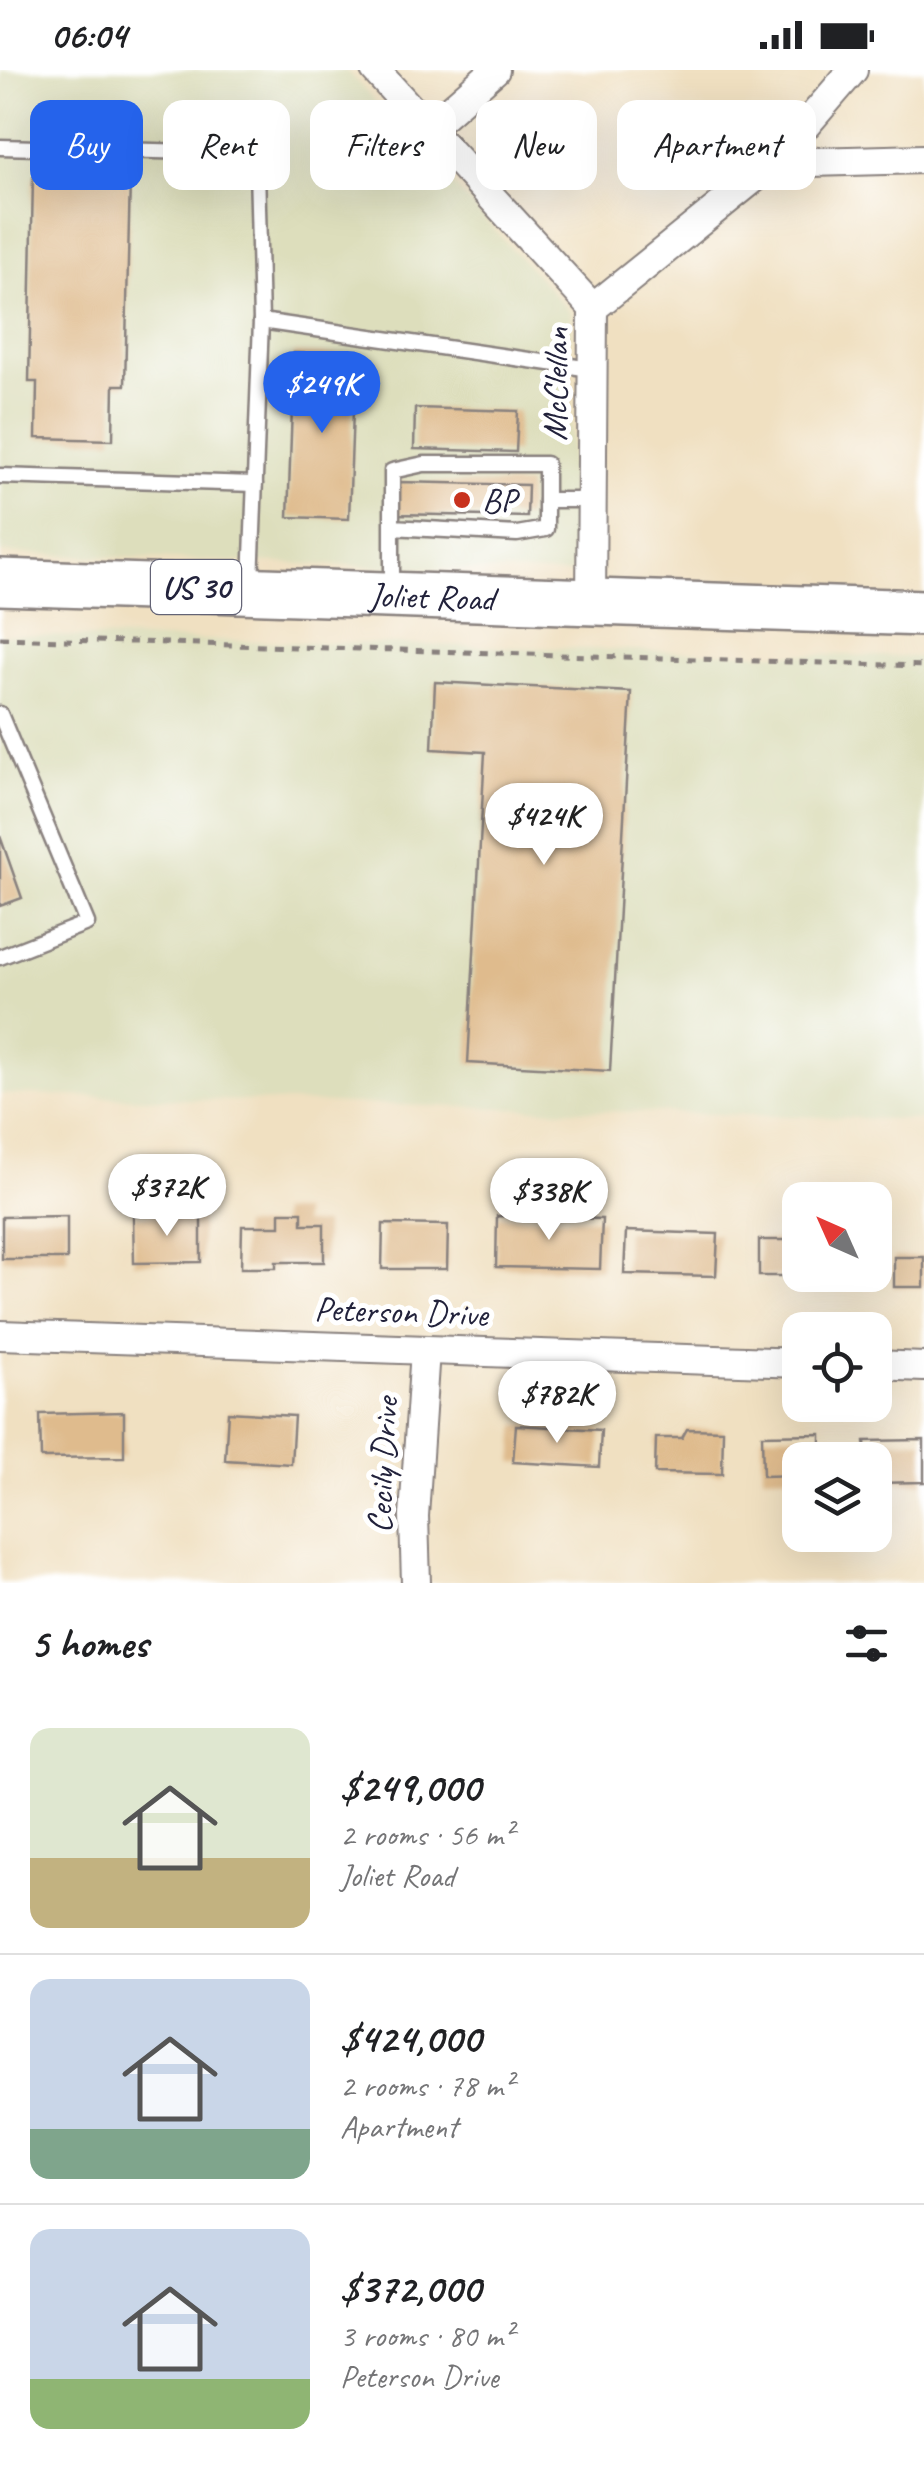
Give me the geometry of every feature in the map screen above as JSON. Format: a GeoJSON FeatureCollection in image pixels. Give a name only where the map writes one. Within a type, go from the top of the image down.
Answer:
{"type":"FeatureCollection","features":[{"type":"Feature","properties":{"kind":"main road","name":"Joliet Road"},"geometry":{"type":"LineString","coordinates":[[0,582],[591,605],[924,613]]}},
{"type":"Feature","properties":{"kind":"street","name":"McClellan"},"geometry":{"type":"LineString","coordinates":[[375,70],[403,100]]}},
{"type":"Feature","properties":{"kind":"street"},"geometry":{"type":"LineString","coordinates":[[456,105],[495,70]]}},
{"type":"Feature","properties":{"kind":"street"},"geometry":{"type":"LineString","coordinates":[[816,114],[854,70]]}},
{"type":"Feature","properties":{"kind":"street","name":"McClellan"},"geometry":{"type":"LineString","coordinates":[[456,157],[594,308],[591,605]]}},
{"type":"Feature","properties":{"kind":"street"},"geometry":{"type":"LineString","coordinates":[[816,162],[924,159]]}},
{"type":"Feature","properties":{"kind":"street"},"geometry":{"type":"LineString","coordinates":[[594,308],[740,190]]}},
{"type":"Feature","properties":{"kind":"street","name":"Peterson Drive"},"geometry":{"type":"LineString","coordinates":[[0,1335],[782,1362]]}},
{"type":"Feature","properties":{"kind":"street","name":"Cecily Drive"},"geometry":{"type":"LineString","coordinates":[[416,1583],[414,1516],[425,1350]]}},
{"type":"Feature","properties":{"kind":"street"},"geometry":{"type":"LineString","coordinates":[[892,1366],[924,1367]]}},
{"type":"Feature","properties":{"kind":"lane"},"geometry":{"type":"LineString","coordinates":[[0,147],[232,153],[257,169],[262,320],[251,589]]}},
{"type":"Feature","properties":{"kind":"lane"},"geometry":{"type":"LineString","coordinates":[[262,320],[591,368]]}},
{"type":"Feature","properties":{"kind":"lane"},"geometry":{"type":"LineString","coordinates":[[392,526],[517,534],[546,529],[546,464],[400,466],[390,476],[392,596]]}},
{"type":"Feature","properties":{"kind":"lane"},"geometry":{"type":"LineString","coordinates":[[0,476],[255,484]]}},
{"type":"Feature","properties":{"kind":"lane"},"geometry":{"type":"LineString","coordinates":[[546,500],[591,500]]}},
{"type":"Feature","properties":{"kind":"lane"},"geometry":{"type":"LineString","coordinates":[[0,714],[87,923],[0,956]]}},
{"type":"Feature","properties":{"kind":"path"},"geometry":{"type":"LineString","coordinates":[[0,638],[924,666]]}},
{"type":"Feature","properties":{"kind":"shaded area"},"geometry":{"type":"Polygon","coordinates":[[[0,70],[346,70],[374,100],[310,100],[310,190],[456,188],[571,312],[572,574],[0,553],[0,70]]]}},
{"type":"Feature","properties":{"kind":"shaded area"},"geometry":{"type":"Polygon","coordinates":[[[0,635],[924,657],[924,1120],[0,1094],[0,635]]]}},
{"type":"Feature","properties":{"kind":"building"},"geometry":{"type":"Polygon","coordinates":[[[33,190],[130,190],[125,385],[114,385],[113,440],[36,438],[37,382],[29,382],[33,190]]]}},
{"type":"Feature","properties":{"kind":"building"},"geometry":{"type":"Polygon","coordinates":[[[294,353],[355,355],[349,519],[288,517],[294,353]]]}},
{"type":"Feature","properties":{"kind":"building"},"geometry":{"type":"Polygon","coordinates":[[[415,408],[518,411],[516,452],[414,449],[415,408]]]}},
{"type":"Feature","properties":{"kind":"building","name":"BP"},"geometry":{"type":"Polygon","coordinates":[[[398,482],[528,485],[527,517],[397,514],[398,482]]]}},
{"type":"Feature","properties":{"kind":"building"},"geometry":{"type":"Polygon","coordinates":[[[435,682],[631,692],[610,1071],[468,1063],[485,752],[432,749],[435,682]]]}},
{"type":"Feature","properties":{"kind":"building"},"geometry":{"type":"Polygon","coordinates":[[[0,836],[22,898],[0,906],[0,836]]]}},
{"type":"Feature","properties":{"kind":"building"},"geometry":{"type":"Polygon","coordinates":[[[280,1212],[302,1212],[302,1224],[324,1224],[324,1262],[276,1262],[276,1268],[241,1268],[242,1226],[280,1226],[280,1212]]]}},
{"type":"Feature","properties":{"kind":"building"},"geometry":{"type":"Polygon","coordinates":[[[201,1215],[201,1262],[134,1263],[133,1216],[201,1215]]]}},
{"type":"Feature","properties":{"kind":"building"},"geometry":{"type":"Polygon","coordinates":[[[67,1216],[67,1259],[2,1259],[2,1217],[67,1216]]]}},
{"type":"Feature","properties":{"kind":"building"},"geometry":{"type":"Polygon","coordinates":[[[497,1216],[602,1219],[600,1269],[496,1267],[497,1216]]]}},
{"type":"Feature","properties":{"kind":"building"},"geometry":{"type":"Polygon","coordinates":[[[383,1224],[448,1225],[447,1269],[382,1269],[383,1224]]]}},
{"type":"Feature","properties":{"kind":"building"},"geometry":{"type":"Polygon","coordinates":[[[626,1231],[718,1234],[716,1276],[624,1274],[626,1231]]]}},
{"type":"Feature","properties":{"kind":"building"},"geometry":{"type":"Polygon","coordinates":[[[759,1240],[782,1240],[782,1276],[759,1276],[759,1240]]]}},
{"type":"Feature","properties":{"kind":"building"},"geometry":{"type":"Polygon","coordinates":[[[894,1257],[924,1257],[924,1287],[894,1287],[894,1257]]]}},
{"type":"Feature","properties":{"kind":"building"},"geometry":{"type":"Polygon","coordinates":[[[124,1412],[124,1457],[41,1458],[40,1414],[124,1412]]]}},
{"type":"Feature","properties":{"kind":"building"},"geometry":{"type":"Polygon","coordinates":[[[228,1412],[294,1416],[291,1464],[225,1460],[228,1412]]]}},
{"type":"Feature","properties":{"kind":"building"},"geometry":{"type":"Polygon","coordinates":[[[516,1425],[601,1430],[599,1467],[513,1462],[516,1425]]]}},
{"type":"Feature","properties":{"kind":"building"},"geometry":{"type":"Polygon","coordinates":[[[687,1429],[723,1430],[722,1474],[655,1473],[656,1438],[682,1438],[687,1429]]]}},
{"type":"Feature","properties":{"kind":"building"},"geometry":{"type":"Polygon","coordinates":[[[821,1434],[821,1442],[782,1442],[782,1475],[763,1476],[762,1435],[821,1434]]]}},
{"type":"Feature","properties":{"kind":"building"},"geometry":{"type":"Polygon","coordinates":[[[924,1440],[924,1482],[892,1483],[892,1442],[865,1441],[924,1440]]]}},
{"type":"Feature","properties":{"kind":"place","name":"BP"},"geometry":{"type":"Point","coordinates":[462,500]}}]}
